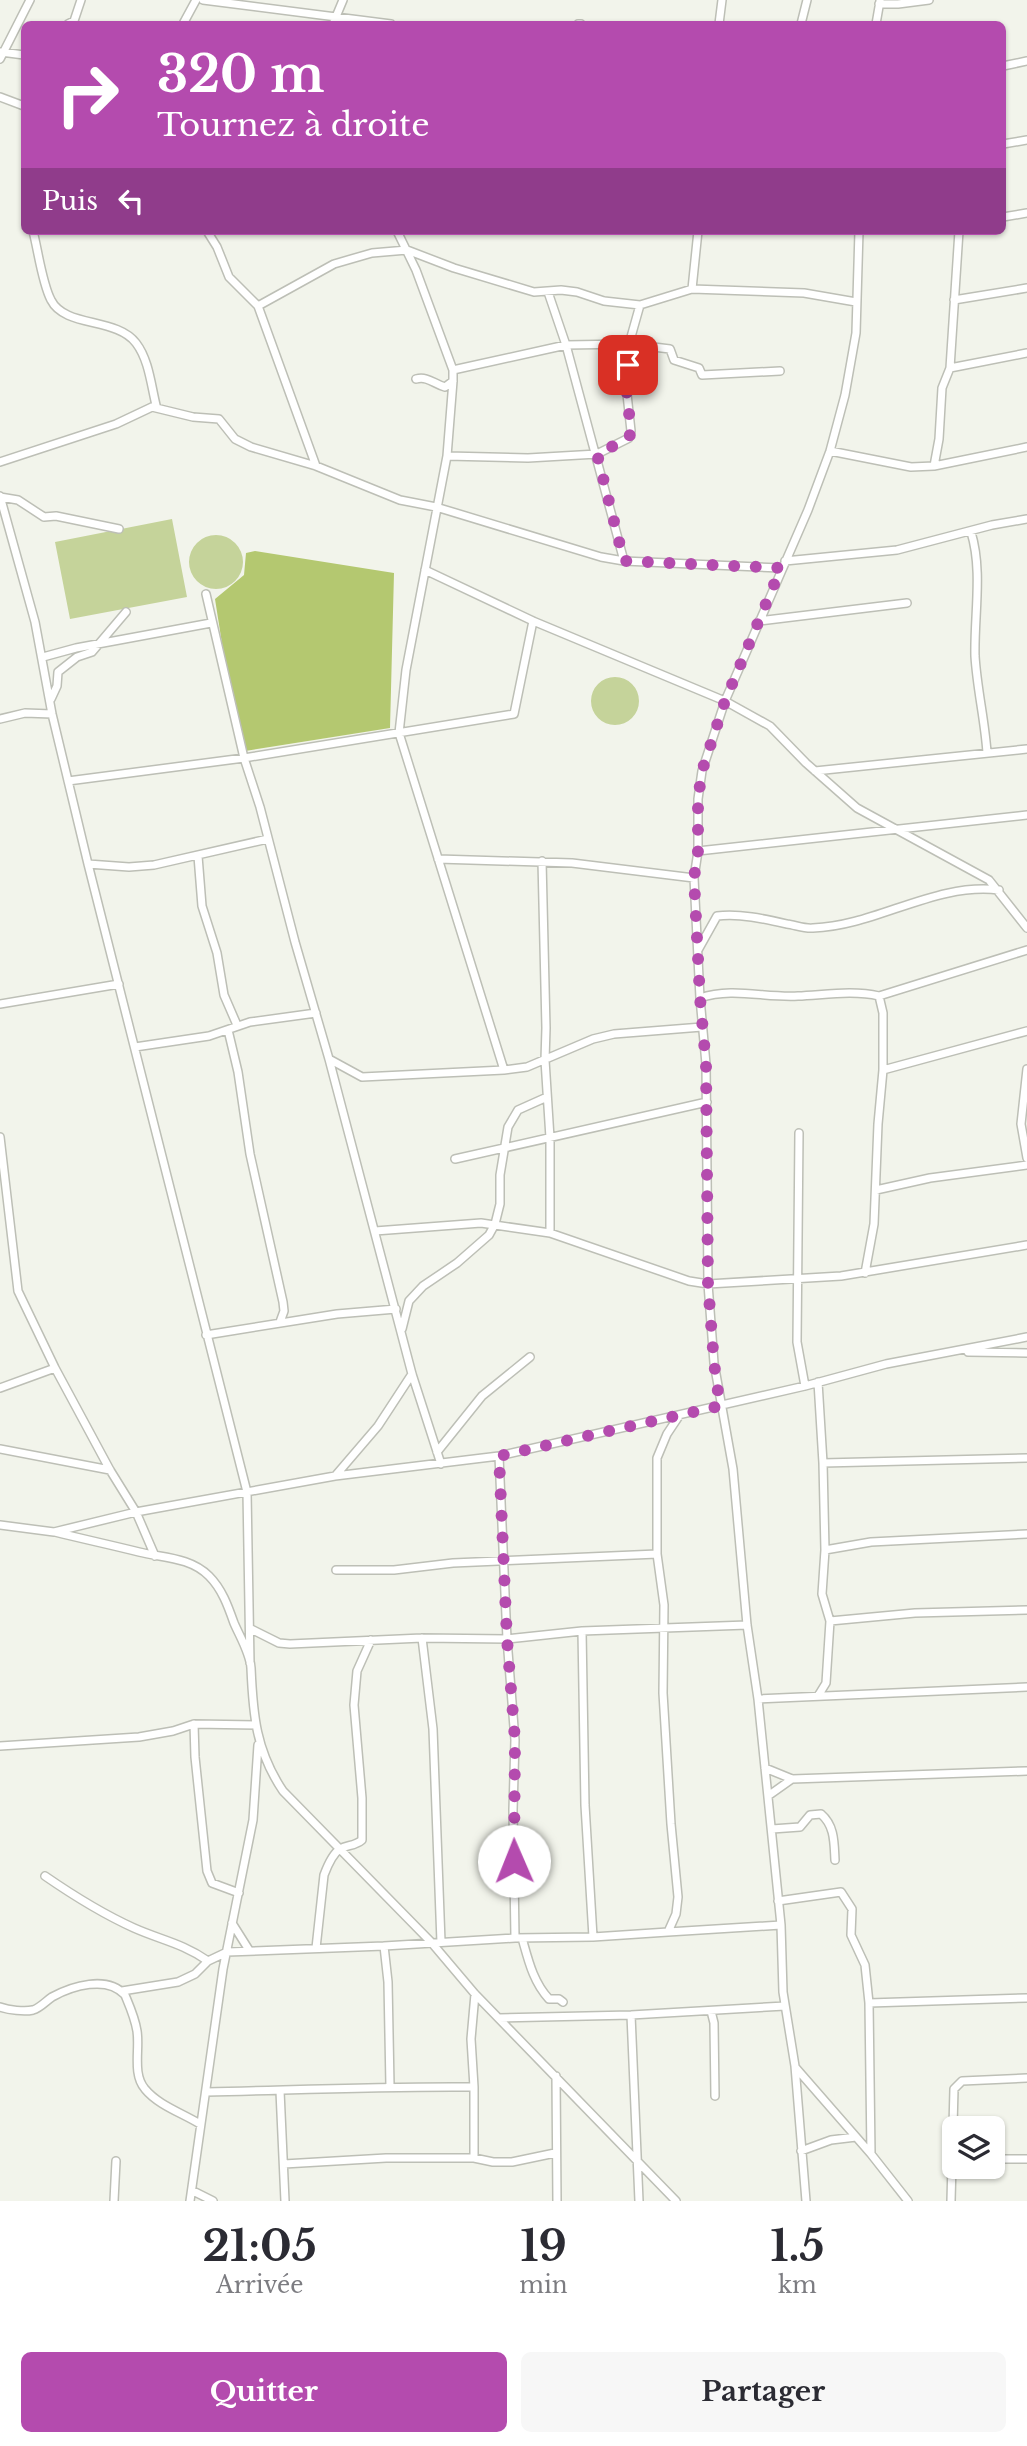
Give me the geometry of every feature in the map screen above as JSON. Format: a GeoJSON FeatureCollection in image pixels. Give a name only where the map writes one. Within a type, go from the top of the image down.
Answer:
{"type":"FeatureCollection","features":[{"type":"Feature","properties":{"kind":"street"},"geometry":{"type":"LineString","coordinates":[[21,55],[1,54],[30,0]]}},
{"type":"Feature","properties":{"kind":"street"},"geometry":{"type":"LineString","coordinates":[[74,21],[81,0]]}},
{"type":"Feature","properties":{"kind":"street"},"geometry":{"type":"LineString","coordinates":[[185,21],[196,0]]}},
{"type":"Feature","properties":{"kind":"street"},"geometry":{"type":"LineString","coordinates":[[203,0],[308,13],[335,21],[343,0]]}},
{"type":"Feature","properties":{"kind":"street"},"geometry":{"type":"LineString","coordinates":[[719,21],[722,0]]}},
{"type":"Feature","properties":{"kind":"street"},"geometry":{"type":"LineString","coordinates":[[802,21],[807,0]]}},
{"type":"Feature","properties":{"kind":"street"},"geometry":{"type":"LineString","coordinates":[[877,21],[880,2],[898,5],[929,0]]}},
{"type":"Feature","properties":{"kind":"street"},"geometry":{"type":"LineString","coordinates":[[308,13],[309,21]]}},
{"type":"Feature","properties":{"kind":"street"},"geometry":{"type":"LineString","coordinates":[[1006,65],[1027,61]]}},
{"type":"Feature","properties":{"kind":"street"},"geometry":{"type":"LineString","coordinates":[[0,97],[21,105]]}},
{"type":"Feature","properties":{"kind":"street"},"geometry":{"type":"LineString","coordinates":[[1006,144],[1027,140]]}},
{"type":"Feature","properties":{"kind":"street"},"geometry":{"type":"LineString","coordinates":[[1006,216],[1027,213]]}},
{"type":"Feature","properties":{"kind":"street"},"geometry":{"type":"LineString","coordinates":[[0,462],[116,424],[156,405],[145,361],[127,333],[64,314],[51,301],[34,235]]}},
{"type":"Feature","properties":{"kind":"street"},"geometry":{"type":"LineString","coordinates":[[210,235],[229,277],[258,306],[316,466]]}},
{"type":"Feature","properties":{"kind":"street"},"geometry":{"type":"LineString","coordinates":[[399,235],[453,370],[453,382],[447,456],[406,670],[399,733],[504,1070]]}},
{"type":"Feature","properties":{"kind":"street"},"geometry":{"type":"LineString","coordinates":[[692,289],[698,235]]}},
{"type":"Feature","properties":{"kind":"street"},"geometry":{"type":"LineString","coordinates":[[806,2201],[795,2066],[785,2006],[772,1829],[747,1625],[733,1469],[714,1363],[708,1284],[707,1102],[694,878],[702,771],[725,701],[808,510],[830,451],[852,356],[859,235]]}},
{"type":"Feature","properties":{"kind":"street"},"geometry":{"type":"LineString","coordinates":[[934,466],[939,439],[942,387],[950,368],[959,235]]}},
{"type":"Feature","properties":{"kind":"street"},"geometry":{"type":"LineString","coordinates":[[258,306],[334,264],[372,253],[407,250],[509,286],[534,292],[561,290],[640,305],[692,289],[804,293],[856,302]]}},
{"type":"Feature","properties":{"kind":"street"},"geometry":{"type":"LineString","coordinates":[[954,300],[1027,288]]}},
{"type":"Feature","properties":{"kind":"street"},"geometry":{"type":"LineString","coordinates":[[548,292],[597,454],[624,561]]}},
{"type":"Feature","properties":{"kind":"street"},"geometry":{"type":"LineString","coordinates":[[447,456],[528,458],[597,454],[629,438],[631,431],[626,386],[629,344],[640,305]]}},
{"type":"Feature","properties":{"kind":"street"},"geometry":{"type":"LineString","coordinates":[[453,370],[566,345],[629,344],[670,349],[674,360],[699,368],[702,375],[780,371]]}},
{"type":"Feature","properties":{"kind":"street"},"geometry":{"type":"LineString","coordinates":[[950,368],[1027,353]]}},
{"type":"Feature","properties":{"kind":"street"},"geometry":{"type":"LineString","coordinates":[[416,379],[428,379],[445,387],[453,382]]}},
{"type":"Feature","properties":{"kind":"street"},"geometry":{"type":"LineString","coordinates":[[152,407],[193,417],[219,419],[235,439],[251,447],[316,466],[400,500],[436,507],[601,558],[624,561],[783,565],[897,550],[992,525],[1026,522]]}},
{"type":"Feature","properties":{"kind":"street"},"geometry":{"type":"LineString","coordinates":[[830,451],[911,467],[934,466],[1027,447]]}},
{"type":"Feature","properties":{"kind":"street"},"geometry":{"type":"LineString","coordinates":[[119,529],[56,516],[44,517],[18,500],[0,496],[43,657],[52,714],[177,1223],[247,1492],[250,1663],[258,1739],[265,1761],[283,1791],[431,1942],[475,1994],[676,2201]]}},
{"type":"Feature","properties":{"kind":"street"},"geometry":{"type":"LineString","coordinates":[[971,532],[978,566],[975,657],[988,753]]}},
{"type":"Feature","properties":{"kind":"street"},"geometry":{"type":"LineString","coordinates":[[425,570],[533,621],[725,701],[770,726],[857,808],[979,873],[999,890],[1013,913],[1027,928]]}},
{"type":"Feature","properties":{"kind":"street"},"geometry":{"type":"LineString","coordinates":[[206,594],[244,758],[329,1059],[412,1374],[441,1464]]}},
{"type":"Feature","properties":{"kind":"street"},"geometry":{"type":"LineString","coordinates":[[759,621],[907,603]]}},
{"type":"Feature","properties":{"kind":"street"},"geometry":{"type":"LineString","coordinates":[[50,700],[57,686],[58,672],[76,657],[92,652],[126,612]]}},
{"type":"Feature","properties":{"kind":"street"},"geometry":{"type":"LineString","coordinates":[[68,781],[244,758],[514,714],[533,621]]}},
{"type":"Feature","properties":{"kind":"street"},"geometry":{"type":"LineString","coordinates":[[43,657],[211,623]]}},
{"type":"Feature","properties":{"kind":"street"},"geometry":{"type":"LineString","coordinates":[[0,719],[25,713],[52,714]]}},
{"type":"Feature","properties":{"kind":"street"},"geometry":{"type":"LineString","coordinates":[[815,771],[1027,750]]}},
{"type":"Feature","properties":{"kind":"street"},"geometry":{"type":"LineString","coordinates":[[698,851],[1027,815]]}},
{"type":"Feature","properties":{"kind":"street"},"geometry":{"type":"LineString","coordinates":[[88,864],[129,867],[198,856],[268,839]]}},
{"type":"Feature","properties":{"kind":"street"},"geometry":{"type":"LineString","coordinates":[[198,856],[202,906],[217,953],[224,995],[237,1026]]}},
{"type":"Feature","properties":{"kind":"street"},"geometry":{"type":"LineString","coordinates":[[438,859],[572,863],[694,878]]}},
{"type":"Feature","properties":{"kind":"street"},"geometry":{"type":"LineString","coordinates":[[542,861],[550,1233]]}},
{"type":"Feature","properties":{"kind":"street"},"geometry":{"type":"LineString","coordinates":[[697,951],[717,916],[768,920],[811,929],[833,926],[949,894],[971,890],[999,890]]}},
{"type":"Feature","properties":{"kind":"street"},"geometry":{"type":"LineString","coordinates":[[700,998],[723,992],[797,996],[865,993],[879,996],[1027,950]]}},
{"type":"Feature","properties":{"kind":"street"},"geometry":{"type":"LineString","coordinates":[[0,1004],[119,984]]}},
{"type":"Feature","properties":{"kind":"street"},"geometry":{"type":"LineString","coordinates":[[865,1273],[874,1224],[883,1070],[883,1013],[879,996]]}},
{"type":"Feature","properties":{"kind":"street"},"geometry":{"type":"LineString","coordinates":[[135,1046],[209,1036],[267,1019],[316,1013]]}},
{"type":"Feature","properties":{"kind":"street"},"geometry":{"type":"LineString","coordinates":[[329,1059],[362,1077],[504,1070],[527,1067],[593,1039],[614,1034],[702,1027]]}},
{"type":"Feature","properties":{"kind":"street"},"geometry":{"type":"LineString","coordinates":[[228,1030],[238,1072],[250,1154],[283,1302],[284,1311],[280,1322]]}},
{"type":"Feature","properties":{"kind":"street"},"geometry":{"type":"LineString","coordinates":[[883,1070],[1027,1031]]}},
{"type":"Feature","properties":{"kind":"street"},"geometry":{"type":"LineString","coordinates":[[1027,1069],[1021,1124],[1027,1158]]}},
{"type":"Feature","properties":{"kind":"street"},"geometry":{"type":"LineString","coordinates":[[402,1332],[410,1301],[423,1286],[481,1244],[495,1224],[500,1204],[502,1157],[508,1127],[517,1110],[548,1097]]}},
{"type":"Feature","properties":{"kind":"street"},"geometry":{"type":"LineString","coordinates":[[455,1159],[707,1102]]}},
{"type":"Feature","properties":{"kind":"street"},"geometry":{"type":"LineString","coordinates":[[799,1133],[797,1342],[805,1386]]}},
{"type":"Feature","properties":{"kind":"street"},"geometry":{"type":"LineString","coordinates":[[0,1137],[3,1183],[18,1291],[55,1368],[136,1512],[155,1556]]}},
{"type":"Feature","properties":{"kind":"street"},"geometry":{"type":"LineString","coordinates":[[876,1190],[930,1178],[1027,1165]]}},
{"type":"Feature","properties":{"kind":"street"},"geometry":{"type":"LineString","coordinates":[[375,1231],[495,1224],[550,1233],[689,1281],[708,1284],[865,1273],[1012,1245],[1027,1245]]}},
{"type":"Feature","properties":{"kind":"street"},"geometry":{"type":"LineString","coordinates":[[206,1335],[337,1314],[396,1309]]}},
{"type":"Feature","properties":{"kind":"street"},"geometry":{"type":"LineString","coordinates":[[54,1532],[136,1512],[335,1476],[499,1456],[680,1416],[886,1364],[1027,1337]]}},
{"type":"Feature","properties":{"kind":"street"},"geometry":{"type":"LineString","coordinates":[[955,1352],[1027,1353]]}},
{"type":"Feature","properties":{"kind":"street"},"geometry":{"type":"LineString","coordinates":[[437,1452],[482,1396],[530,1357]]}},
{"type":"Feature","properties":{"kind":"street"},"geometry":{"type":"LineString","coordinates":[[0,1388],[55,1368]]}},
{"type":"Feature","properties":{"kind":"street"},"geometry":{"type":"LineString","coordinates":[[335,1476],[372,1435],[412,1374]]}},
{"type":"Feature","properties":{"kind":"street"},"geometry":{"type":"LineString","coordinates":[[818,1382],[825,1550],[822,1594],[830,1621],[826,1683],[818,1696]]}},
{"type":"Feature","properties":{"kind":"street"},"geometry":{"type":"LineString","coordinates":[[668,1932],[676,1914],[678,1897],[663,1693],[664,1605],[657,1554],[657,1458],[667,1434],[680,1416]]}},
{"type":"Feature","properties":{"kind":"street"},"geometry":{"type":"LineString","coordinates":[[0,1449],[110,1470]]}},
{"type":"Feature","properties":{"kind":"street"},"geometry":{"type":"LineString","coordinates":[[499,1456],[507,1639],[515,1740],[518,1938],[542,1992],[549,1999],[563,2002]]}},
{"type":"Feature","properties":{"kind":"street"},"geometry":{"type":"LineString","coordinates":[[823,1463],[1027,1458]]}},
{"type":"Feature","properties":{"kind":"street"},"geometry":{"type":"LineString","coordinates":[[0,1525],[54,1532],[155,1556],[178,1558],[197,1566],[219,1587],[250,1663]]}},
{"type":"Feature","properties":{"kind":"street"},"geometry":{"type":"LineString","coordinates":[[825,1550],[871,1542],[1027,1534]]}},
{"type":"Feature","properties":{"kind":"street"},"geometry":{"type":"LineString","coordinates":[[337,1570],[394,1570],[453,1563],[657,1554]]}},
{"type":"Feature","properties":{"kind":"street"},"geometry":{"type":"LineString","coordinates":[[830,1621],[915,1613],[1027,1610]]}},
{"type":"Feature","properties":{"kind":"street"},"geometry":{"type":"LineString","coordinates":[[251,1629],[284,1644],[422,1638],[507,1639],[582,1631],[747,1625]]}},
{"type":"Feature","properties":{"kind":"street"},"geometry":{"type":"LineString","coordinates":[[582,1631],[585,1805],[593,1937]]}},
{"type":"Feature","properties":{"kind":"street"},"geometry":{"type":"LineString","coordinates":[[422,1638],[433,1729],[441,1942]]}},
{"type":"Feature","properties":{"kind":"street"},"geometry":{"type":"LineString","coordinates":[[316,1948],[324,1875],[328,1864],[340,1849],[356,1846],[362,1840],[362,1798],[354,1705],[357,1671],[371,1640]]}},
{"type":"Feature","properties":{"kind":"street"},"geometry":{"type":"LineString","coordinates":[[758,1699],[1027,1687]]}},
{"type":"Feature","properties":{"kind":"street"},"geometry":{"type":"LineString","coordinates":[[0,1746],[139,1737],[194,1724],[256,1725]]}},
{"type":"Feature","properties":{"kind":"street"},"geometry":{"type":"LineString","coordinates":[[194,1724],[195,1757],[208,1871],[212,1883],[239,1893]]}},
{"type":"Feature","properties":{"kind":"street"},"geometry":{"type":"LineString","coordinates":[[190,2201],[227,1952],[253,1820],[258,1739]]}},
{"type":"Feature","properties":{"kind":"street"},"geometry":{"type":"LineString","coordinates":[[765,1768],[792,1779],[1027,1772]]}},
{"type":"Feature","properties":{"kind":"street"},"geometry":{"type":"LineString","coordinates":[[768,1796],[792,1779]]}},
{"type":"Feature","properties":{"kind":"street"},"geometry":{"type":"LineString","coordinates":[[772,1829],[800,1827],[810,1815],[821,1814],[826,1818],[834,1836],[835,1860]]}},
{"type":"Feature","properties":{"kind":"street"},"geometry":{"type":"LineString","coordinates":[[45,1876],[83,1902],[134,1928],[182,1945],[208,1961]]}},
{"type":"Feature","properties":{"kind":"street"},"geometry":{"type":"LineString","coordinates":[[778,1901],[841,1892],[852,1909],[851,1935],[865,1965],[869,2003],[871,2154]]}},
{"type":"Feature","properties":{"kind":"street"},"geometry":{"type":"LineString","coordinates":[[232,1923],[249,1950]]}},
{"type":"Feature","properties":{"kind":"street"},"geometry":{"type":"LineString","coordinates":[[0,2007],[35,2010],[51,1998],[82,1985],[101,1984],[122,1991],[178,1982],[195,1974],[208,1961],[227,1952],[593,1937],[781,1925]]}},
{"type":"Feature","properties":{"kind":"street"},"geometry":{"type":"LineString","coordinates":[[384,1947],[388,1982],[390,2086]]}},
{"type":"Feature","properties":{"kind":"street"},"geometry":{"type":"LineString","coordinates":[[122,1991],[137,2028],[137,2066],[144,2088],[166,2105],[200,2124]]}},
{"type":"Feature","properties":{"kind":"street"},"geometry":{"type":"LineString","coordinates":[[474,2158],[471,2039],[475,1994]]}},
{"type":"Feature","properties":{"kind":"street"},"geometry":{"type":"LineString","coordinates":[[869,2003],[1027,1998]]}},
{"type":"Feature","properties":{"kind":"street"},"geometry":{"type":"LineString","coordinates":[[499,2018],[631,2015],[785,2006]]}},
{"type":"Feature","properties":{"kind":"street"},"geometry":{"type":"LineString","coordinates":[[711,2011],[714,2023],[715,2096]]}},
{"type":"Feature","properties":{"kind":"street"},"geometry":{"type":"LineString","coordinates":[[631,2015],[639,2201]]}},
{"type":"Feature","properties":{"kind":"street"},"geometry":{"type":"LineString","coordinates":[[795,2066],[908,2201]]}},
{"type":"Feature","properties":{"kind":"street"},"geometry":{"type":"LineString","coordinates":[[556,2075],[557,2201]]}},
{"type":"Feature","properties":{"kind":"street"},"geometry":{"type":"LineString","coordinates":[[954,2116],[954,2089],[962,2081],[1027,2078]]}},
{"type":"Feature","properties":{"kind":"street"},"geometry":{"type":"LineString","coordinates":[[207,2092],[390,2086],[474,2087]]}},
{"type":"Feature","properties":{"kind":"street"},"geometry":{"type":"LineString","coordinates":[[280,2091],[285,2201]]}},
{"type":"Feature","properties":{"kind":"street"},"geometry":{"type":"LineString","coordinates":[[801,2151],[831,2140],[856,2137]]}},
{"type":"Feature","properties":{"kind":"street"},"geometry":{"type":"LineString","coordinates":[[284,2164],[386,2158],[474,2158],[512,2162],[555,2153]]}},
{"type":"Feature","properties":{"kind":"street"},"geometry":{"type":"LineString","coordinates":[[1005,2159],[1027,2159]]}},
{"type":"Feature","properties":{"kind":"street"},"geometry":{"type":"LineString","coordinates":[[114,2201],[116,2161]]}},
{"type":"Feature","properties":{"kind":"street"},"geometry":{"type":"LineString","coordinates":[[951,2201],[952,2179]]}},
{"type":"Feature","properties":{"kind":"street"},"geometry":{"type":"LineString","coordinates":[[193,2192],[213,2201]]}},
{"type":"Feature","properties":{"kind":"green space"},"geometry":{"type":"Polygon","coordinates":[[[172,519],[187,597],[70,619],[55,542],[172,519]]]}},
{"type":"Feature","properties":{"kind":"green space"},"geometry":{"type":"Polygon","coordinates":[[[216,535],[235,543],[243,562],[235,581],[216,589],[197,581],[189,562],[197,543],[216,535]]]}},
{"type":"Feature","properties":{"kind":"green space"},"geometry":{"type":"Polygon","coordinates":[[[255,551],[394,573],[390,728],[239,752],[215,599],[244,575],[246,553],[255,551]]]}},
{"type":"Feature","properties":{"kind":"green space"},"geometry":{"type":"Polygon","coordinates":[[[615,677],[632,684],[639,701],[632,718],[615,725],[598,718],[591,701],[598,684],[615,677]]]}},
{"type":"Feature","properties":{"kind":"route"},"geometry":{"type":"LineString","coordinates":[[514,1861],[515,1740],[507,1639],[499,1456],[720,1406],[708,1284],[706,1064],[694,878],[698,851],[698,799],[702,771],[725,701],[781,568],[624,561],[597,454],[629,438],[631,431],[626,386],[628,365]]}}]}
